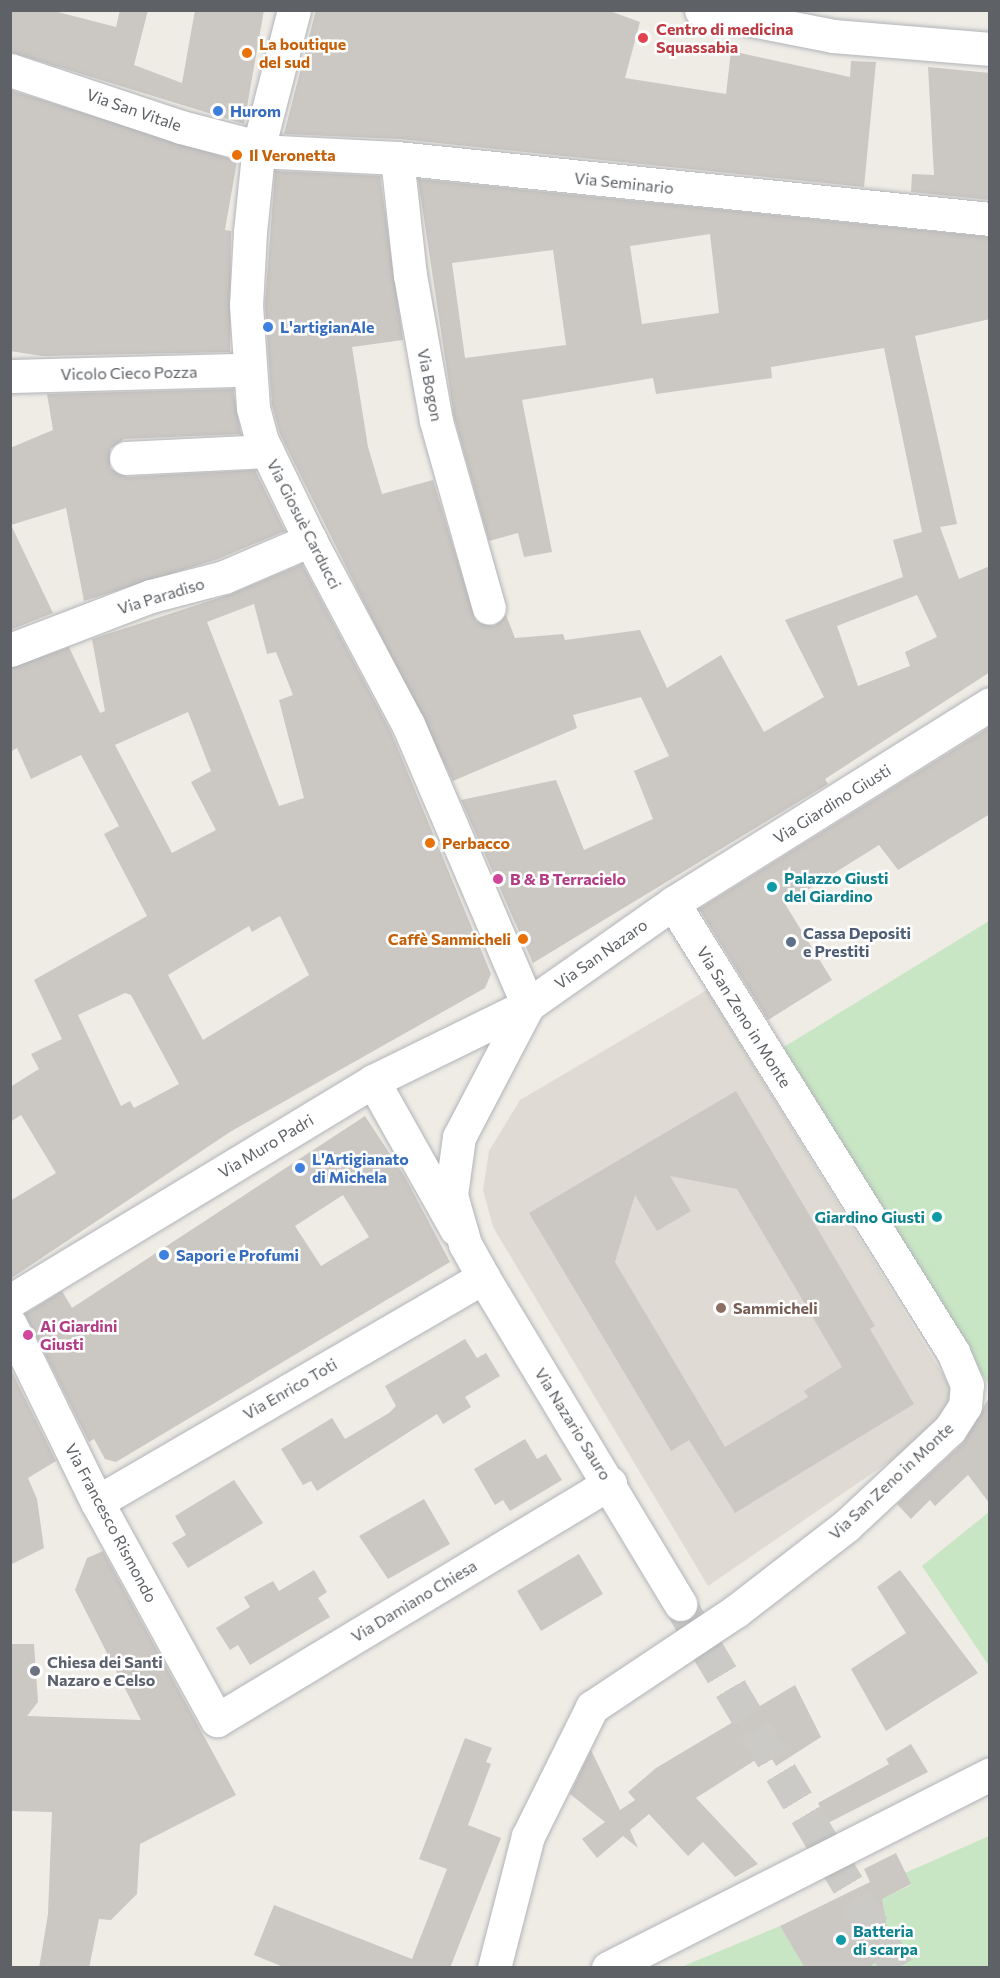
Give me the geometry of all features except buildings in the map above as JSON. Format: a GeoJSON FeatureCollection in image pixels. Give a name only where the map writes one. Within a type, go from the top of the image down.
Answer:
{"type":"FeatureCollection","features":[{"type":"Feature","properties":{"kind":"street","name":"Via Giosuè Carducci"},"geometry":{"type":"LineString","coordinates":[[294,10],[259,145],[247,274],[247,370],[267,451],[310,540],[408,724],[528,1005]]}},
{"type":"Feature","properties":{"kind":"street"},"geometry":{"type":"LineString","coordinates":[[701,10],[833,36],[990,49]]}},
{"type":"Feature","properties":{"kind":"street","name":"Via San Vitale"},"geometry":{"type":"LineString","coordinates":[[10,70],[181,127],[259,145]]}},
{"type":"Feature","properties":{"kind":"street","name":"Via Seminario"},"geometry":{"type":"LineString","coordinates":[[259,145],[277,152],[397,158],[990,219]]}},
{"type":"Feature","properties":{"kind":"street","name":"Via Bogon"},"geometry":{"type":"LineString","coordinates":[[397,158],[436,421],[489,608]]}},
{"type":"Feature","properties":{"kind":"street","name":"Vicolo Cieco Pozza"},"geometry":{"type":"LineString","coordinates":[[10,376],[247,370]]}},
{"type":"Feature","properties":{"kind":"street"},"geometry":{"type":"LineString","coordinates":[[126,458],[267,451]]}},
{"type":"Feature","properties":{"kind":"street","name":"Via Paradiso"},"geometry":{"type":"LineString","coordinates":[[10,650],[151,596],[224,577],[310,540]]}},
{"type":"Feature","properties":{"kind":"street","name":"Via Giardino Giusti"},"geometry":{"type":"LineString","coordinates":[[674,903],[990,704]]}},
{"type":"Feature","properties":{"kind":"street","name":"Via San Nazaro"},"geometry":{"type":"LineString","coordinates":[[528,1005],[674,903]]}},
{"type":"Feature","properties":{"kind":"street","name":"Via San Zeno in Monte"},"geometry":{"type":"LineString","coordinates":[[494,1968],[528,1836],[592,1707],[736,1611],[846,1526],[950,1429],[965,1406],[967,1385],[953,1352],[674,903]]}},
{"type":"Feature","properties":{"kind":"street","name":"Via Muro Padri"},"geometry":{"type":"LineString","coordinates":[[10,1301],[373,1082],[528,1005]]}},
{"type":"Feature","properties":{"kind":"street","name":"Via Nazario Sauro"},"geometry":{"type":"LineString","coordinates":[[465,1244],[451,1195],[453,1157],[528,1005]]}},
{"type":"Feature","properties":{"kind":"street","name":"Via Nazario Sauro"},"geometry":{"type":"LineString","coordinates":[[373,1082],[483,1277],[610,1483],[680,1604]]}},
{"type":"Feature","properties":{"kind":"street","name":"Via Enrico Toti"},"geometry":{"type":"LineString","coordinates":[[97,1502],[483,1277]]}},
{"type":"Feature","properties":{"kind":"street","name":"Via Francesco Rismondo"},"geometry":{"type":"LineString","coordinates":[[10,1324],[97,1502],[218,1720]]}},
{"type":"Feature","properties":{"kind":"street","name":"Via Damiano Chiesa"},"geometry":{"type":"LineString","coordinates":[[218,1720],[610,1483]]}},
{"type":"Feature","properties":{"kind":"street"},"geometry":{"type":"LineString","coordinates":[[608,1968],[990,1774]]}},
{"type":"Feature","properties":{"kind":"shaded area","name":"Sammicheli"},"geometry":{"type":"Polygon","coordinates":[[[707,990],[951,1388],[947,1418],[931,1433],[708,1586],[493,1227],[483,1190],[489,1151],[520,1100],[707,990]]]}},
{"type":"Feature","properties":{"kind":"green space","name":"Giardino Giusti"},"geometry":{"type":"Polygon","coordinates":[[[989,921],[989,1385],[779,1050],[989,921]]]}},
{"type":"Feature","properties":{"kind":"green space"},"geometry":{"type":"Polygon","coordinates":[[[989,1512],[989,1666],[922,1566],[989,1512]]]}},
{"type":"Feature","properties":{"kind":"green space"},"geometry":{"type":"Polygon","coordinates":[[[989,1836],[989,1967],[869,1968],[888,1934],[879,1900],[911,1885],[905,1873],[989,1836]]]}},
{"type":"Feature","properties":{"kind":"green space"},"geometry":{"type":"Polygon","coordinates":[[[780,1926],[805,1967],[681,1967],[780,1926]]]}},
{"type":"Feature","properties":{"kind":"tunnel"},"geometry":{"type":"LineString","coordinates":[[680,1604],[898,1968]]}},
{"type":"Feature","properties":{"kind":"place","name":"Centro di medicina Squassabia"},"geometry":{"type":"Point","coordinates":[643,38]}},
{"type":"Feature","properties":{"kind":"place","name":"La boutique del sud"},"geometry":{"type":"Point","coordinates":[247,53]}},
{"type":"Feature","properties":{"kind":"place","name":"Hurom"},"geometry":{"type":"Point","coordinates":[218,111]}},
{"type":"Feature","properties":{"kind":"place","name":"Il Veronetta"},"geometry":{"type":"Point","coordinates":[237,155]}},
{"type":"Feature","properties":{"kind":"place","name":"L'artigianAle"},"geometry":{"type":"Point","coordinates":[268,327]}},
{"type":"Feature","properties":{"kind":"place","name":"Perbacco"},"geometry":{"type":"Point","coordinates":[430,843]}},
{"type":"Feature","properties":{"kind":"place","name":"B & B Terracielo"},"geometry":{"type":"Point","coordinates":[498,879]}},
{"type":"Feature","properties":{"kind":"place","name":"Palazzo Giusti del Giardino"},"geometry":{"type":"Point","coordinates":[772,887]}},
{"type":"Feature","properties":{"kind":"place","name":"Caffè Sanmicheli"},"geometry":{"type":"Point","coordinates":[523,939]}},
{"type":"Feature","properties":{"kind":"place","name":"Cassa Depositi e Prestiti"},"geometry":{"type":"Point","coordinates":[791,942]}},
{"type":"Feature","properties":{"kind":"place","name":"L'Artigianato di Michela"},"geometry":{"type":"Point","coordinates":[300,1168]}},
{"type":"Feature","properties":{"kind":"place","name":"Giardino Giusti"},"geometry":{"type":"Point","coordinates":[937,1217]}},
{"type":"Feature","properties":{"kind":"place","name":"Sapori e Profumi"},"geometry":{"type":"Point","coordinates":[164,1255]}},
{"type":"Feature","properties":{"kind":"place","name":"Sammicheli"},"geometry":{"type":"Point","coordinates":[721,1308]}},
{"type":"Feature","properties":{"kind":"place","name":"Ai Giardini Giusti"},"geometry":{"type":"Point","coordinates":[28,1335]}},
{"type":"Feature","properties":{"kind":"place","name":"Chiesa dei Santi Nazaro e Celso"},"geometry":{"type":"Point","coordinates":[35,1671]}},
{"type":"Feature","properties":{"kind":"place","name":"Batteria di scarpa"},"geometry":{"type":"Point","coordinates":[841,1940]}}]}
